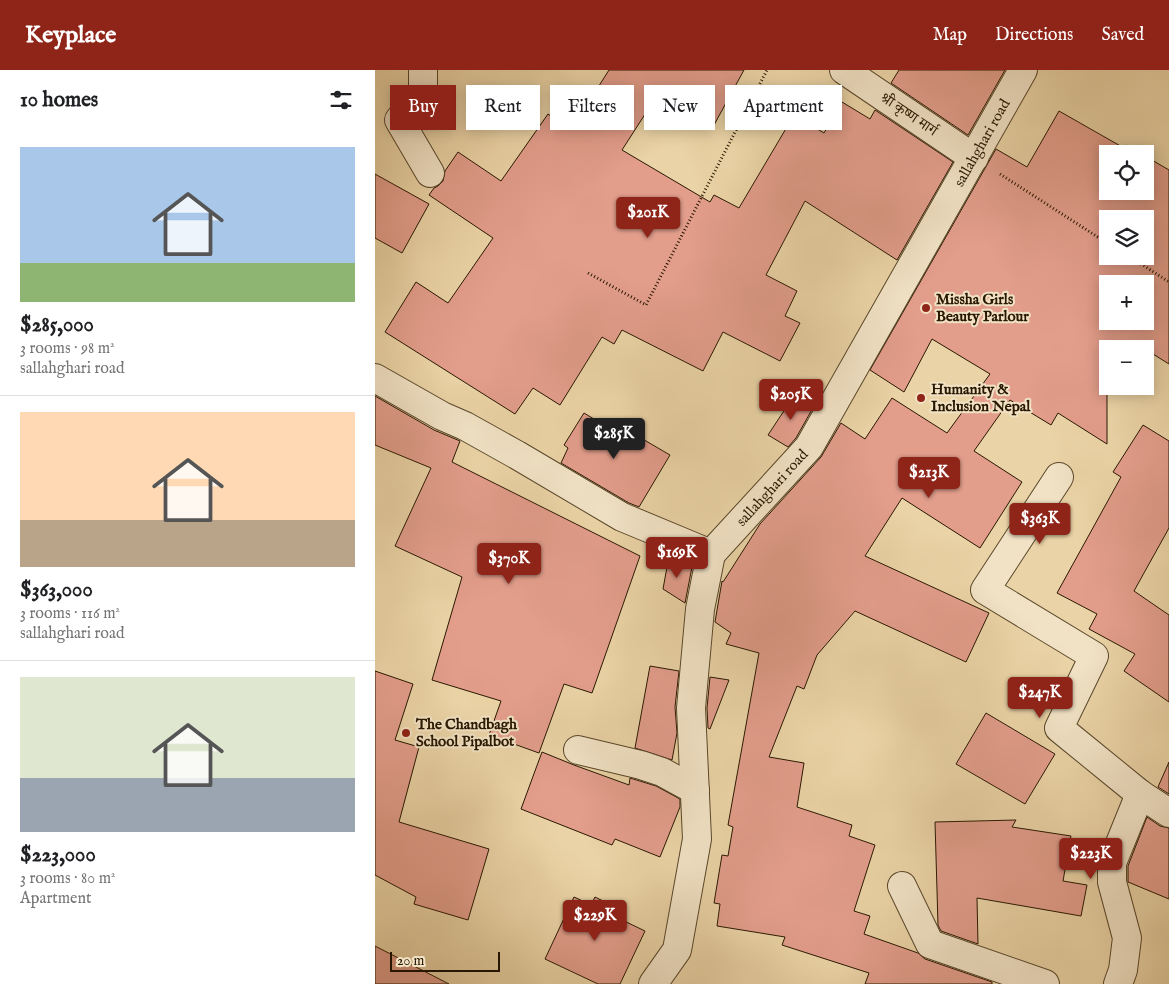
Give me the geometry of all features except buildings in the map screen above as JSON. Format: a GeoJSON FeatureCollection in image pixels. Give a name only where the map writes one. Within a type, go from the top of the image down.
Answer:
{"type":"FeatureCollection","features":[{"type":"Feature","properties":{"kind":"street"},"geometry":{"type":"LineString","coordinates":[[423,70],[423,91],[399,120],[430,173]]}},
{"type":"Feature","properties":{"kind":"street","name":"श्री कृष्ण मार्ग"},"geometry":{"type":"LineString","coordinates":[[844,70],[974,158]]}},
{"type":"Feature","properties":{"kind":"street","name":"sallahghari road"},"geometry":{"type":"LineString","coordinates":[[711,554],[809,447],[1023,70]]}},
{"type":"Feature","properties":{"kind":"street"},"geometry":{"type":"LineString","coordinates":[[375,378],[517,455],[622,517],[711,554],[700,609],[691,708],[697,839],[677,950],[653,984]]}},
{"type":"Feature","properties":{"kind":"street"},"geometry":{"type":"LineString","coordinates":[[1059,477],[985,590],[1093,656],[1059,728],[1140,794],[1169,813]]}},
{"type":"Feature","properties":{"kind":"street"},"geometry":{"type":"LineString","coordinates":[[578,750],[662,772],[695,790]]}},
{"type":"Feature","properties":{"kind":"street"},"geometry":{"type":"LineString","coordinates":[[1118,984],[1123,970],[1127,938],[1112,882],[1112,863],[1140,794]]}},
{"type":"Feature","properties":{"kind":"street"},"geometry":{"type":"LineString","coordinates":[[902,886],[930,944],[1045,984]]}},
{"type":"Feature","properties":{"kind":"path"},"geometry":{"type":"LineString","coordinates":[[588,273],[645,305],[767,70]]}},
{"type":"Feature","properties":{"kind":"path"},"geometry":{"type":"LineString","coordinates":[[974,158],[1099,238]]}},
{"type":"Feature","properties":{"kind":"path"},"geometry":{"type":"LineString","coordinates":[[1143,265],[1169,282]]}},
{"type":"Feature","properties":{"kind":"place","name":"Missha Girls Beauty Parlour"},"geometry":{"type":"Point","coordinates":[926,308]}},
{"type":"Feature","properties":{"kind":"place","name":"Humanity & Inclusion Nepal"},"geometry":{"type":"Point","coordinates":[921,398]}},
{"type":"Feature","properties":{"kind":"place","name":"The Chandbagh School Pipalbot"},"geometry":{"type":"Point","coordinates":[406,733]}}]}
